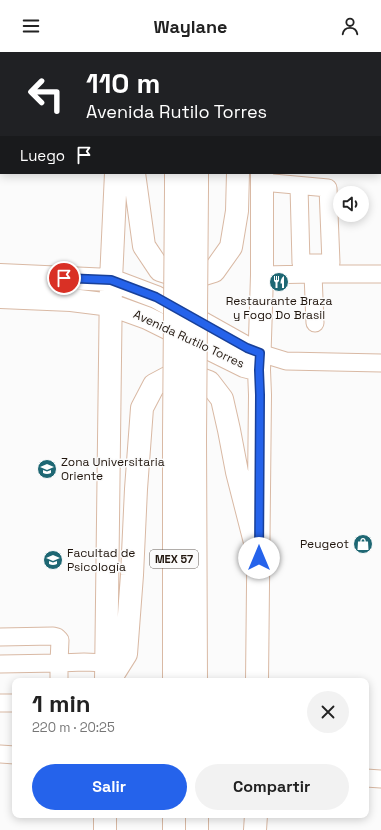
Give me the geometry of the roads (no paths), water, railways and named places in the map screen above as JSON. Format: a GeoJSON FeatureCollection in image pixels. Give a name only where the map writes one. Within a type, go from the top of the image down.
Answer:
{"type":"FeatureCollection","features":[{"type":"Feature","properties":{"kind":"main road"},"geometry":{"type":"LineString","coordinates":[[107,675],[111,280],[116,174]]}},
{"type":"Feature","properties":{"kind":"main road"},"geometry":{"type":"LineString","coordinates":[[134,174],[144,246],[160,270],[188,279],[214,271],[231,247],[237,211],[238,174]]}},
{"type":"Feature","properties":{"kind":"main road"},"geometry":{"type":"LineString","coordinates":[[257,678],[262,178]]}},
{"type":"Feature","properties":{"kind":"main road","name":"MEX 57"},"geometry":{"type":"LineString","coordinates":[[174,678],[184,437],[186,181]]}},
{"type":"Feature","properties":{"kind":"main road","name":"Avenida Rutilo Torres"},"geometry":{"type":"LineString","coordinates":[[0,275],[111,280],[156,297],[247,348],[259,361],[244,366],[147,318],[111,305],[71,300],[0,297]]}},
{"type":"Feature","properties":{"kind":"main road"},"geometry":{"type":"LineString","coordinates":[[107,675],[126,654],[142,408],[154,385],[169,377],[190,375],[209,382],[222,399],[237,472],[259,558]]}},
{"type":"Feature","properties":{"kind":"main road","name":"MEX 57"},"geometry":{"type":"LineString","coordinates":[[184,437],[196,678]]}},
{"type":"Feature","properties":{"kind":"main road"},"geometry":{"type":"LineString","coordinates":[[105,818],[105,830]]}},
{"type":"Feature","properties":{"kind":"main road"},"geometry":{"type":"LineString","coordinates":[[174,818],[174,830]]}},
{"type":"Feature","properties":{"kind":"main road"},"geometry":{"type":"LineString","coordinates":[[197,818],[197,830]]}},
{"type":"Feature","properties":{"kind":"main road"},"geometry":{"type":"LineString","coordinates":[[255,830],[256,818]]}},
{"type":"Feature","properties":{"kind":"street"},"geometry":{"type":"LineString","coordinates":[[262,178],[299,186],[328,188],[331,263],[313,268],[262,275]]}},
{"type":"Feature","properties":{"kind":"street"},"geometry":{"type":"LineString","coordinates":[[299,186],[301,262],[313,268],[381,274]]}},
{"type":"Feature","properties":{"kind":"street"},"geometry":{"type":"LineString","coordinates":[[313,268],[314,323]]}},
{"type":"Feature","properties":{"kind":"street"},"geometry":{"type":"LineString","coordinates":[[259,361],[381,363]]}},
{"type":"Feature","properties":{"kind":"street"},"geometry":{"type":"LineString","coordinates":[[0,637],[57,637],[60,640],[59,678]]}},
{"type":"Feature","properties":{"kind":"street"},"geometry":{"type":"LineString","coordinates":[[0,664],[84,662],[107,675]]}},
{"type":"Feature","properties":{"kind":"street"},"geometry":{"type":"LineString","coordinates":[[0,703],[12,703]]}},
{"type":"Feature","properties":{"kind":"street"},"geometry":{"type":"LineString","coordinates":[[0,754],[12,755]]}},
{"type":"Feature","properties":{"kind":"street"},"geometry":{"type":"LineString","coordinates":[[369,778],[381,779]]}},
{"type":"Feature","properties":{"kind":"place","name":"Restaurante Braza y Fogo Do Brasil"},"geometry":{"type":"Point","coordinates":[279,282]}},
{"type":"Feature","properties":{"kind":"place","name":"Zona Universitaria Oriente"},"geometry":{"type":"Point","coordinates":[47,469]}},
{"type":"Feature","properties":{"kind":"place","name":"Peugeot"},"geometry":{"type":"Point","coordinates":[363,544]}},
{"type":"Feature","properties":{"kind":"place","name":"Facultad de Psicología"},"geometry":{"type":"Point","coordinates":[53,560]}}]}
